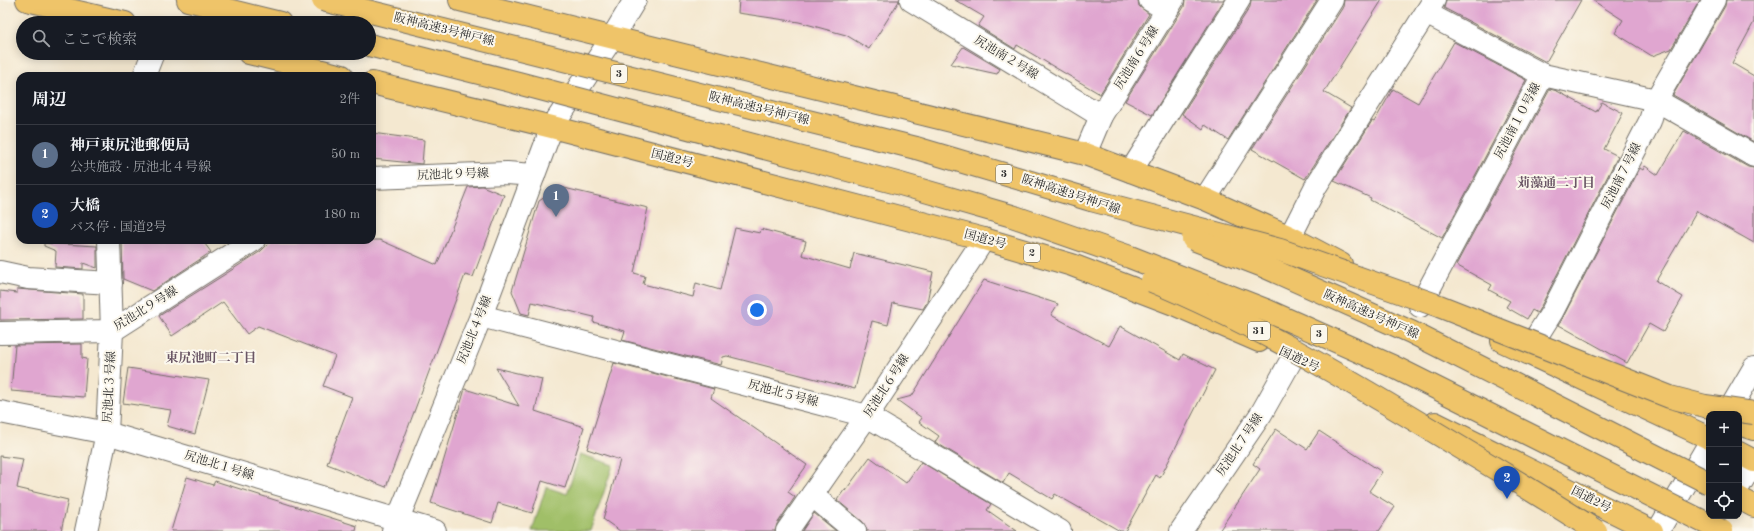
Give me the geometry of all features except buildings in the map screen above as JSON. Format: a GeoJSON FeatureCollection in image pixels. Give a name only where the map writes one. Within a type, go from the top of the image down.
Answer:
{"type":"FeatureCollection","features":[{"type":"Feature","properties":{"kind":"highway"},"geometry":{"type":"LineString","coordinates":[[27,0],[95,16]]}},
{"type":"Feature","properties":{"kind":"highway"},"geometry":{"type":"LineString","coordinates":[[188,0],[252,16]]}},
{"type":"Feature","properties":{"kind":"highway","name":"阪神高速3号神戸線"},"geometry":{"type":"LineString","coordinates":[[323,0],[916,148],[1091,200],[1263,266],[1411,332],[1706,481]]}},
{"type":"Feature","properties":{"kind":"highway"},"geometry":{"type":"LineString","coordinates":[[460,0],[1085,154],[1205,199],[1290,238],[1420,306],[1527,352],[1706,437]]}},
{"type":"Feature","properties":{"kind":"highway","name":"3"},"geometry":{"type":"LineString","coordinates":[[376,47],[897,183],[1012,216],[1115,252],[1268,312],[1392,366],[1722,531]]}},
{"type":"Feature","properties":{"kind":"highway"},"geometry":{"type":"LineString","coordinates":[[277,60],[326,72]]}},
{"type":"Feature","properties":{"kind":"highway","name":"国道2号"},"geometry":{"type":"LineString","coordinates":[[376,84],[984,239],[1072,265],[1171,303],[1293,357],[1475,442],[1652,531]]}},
{"type":"Feature","properties":{"kind":"highway","name":"31"},"geometry":{"type":"LineString","coordinates":[[897,183],[1080,250],[1169,288],[1246,325],[1324,365],[1596,531]]}},
{"type":"Feature","properties":{"kind":"highway"},"geometry":{"type":"LineString","coordinates":[[1091,200],[1280,250],[1438,306],[1706,412]]}},
{"type":"Feature","properties":{"kind":"highway"},"geometry":{"type":"LineString","coordinates":[[1670,397],[1705,406],[1754,414]]}},
{"type":"Feature","properties":{"kind":"highway"},"geometry":{"type":"LineString","coordinates":[[1742,425],[1754,429]]}},
{"type":"Feature","properties":{"kind":"highway"},"geometry":{"type":"LineString","coordinates":[[1742,455],[1754,461]]}},
{"type":"Feature","properties":{"kind":"highway"},"geometry":{"type":"LineString","coordinates":[[1742,500],[1754,506]]}},
{"type":"Feature","properties":{"kind":"highway","name":"31"},"geometry":{"type":"LineString","coordinates":[[1569,514],[1588,531]]}},
{"type":"Feature","properties":{"kind":"street","name":"尻池北４号線"},"geometry":{"type":"LineString","coordinates":[[396,525],[481,316],[552,128],[612,38],[635,0]]}},
{"type":"Feature","properties":{"kind":"street","name":"尻池南２号線"},"geometry":{"type":"LineString","coordinates":[[911,0],[1101,116]]}},
{"type":"Feature","properties":{"kind":"street"},"geometry":{"type":"LineString","coordinates":[[1131,172],[1239,0]]}},
{"type":"Feature","properties":{"kind":"street"},"geometry":{"type":"LineString","coordinates":[[1205,199],[1332,0]]}},
{"type":"Feature","properties":{"kind":"street","name":"尻池南７号線"},"geometry":{"type":"LineString","coordinates":[[1527,352],[1552,312],[1650,120],[1656,100],[1714,0]]}},
{"type":"Feature","properties":{"kind":"street","name":"尻池南６号線"},"geometry":{"type":"LineString","coordinates":[[1085,154],[1101,116],[1163,3]]}},
{"type":"Feature","properties":{"kind":"street"},"geometry":{"type":"LineString","coordinates":[[1290,238],[1316,186],[1430,6],[1543,75]]}},
{"type":"Feature","properties":{"kind":"street"},"geometry":{"type":"LineString","coordinates":[[145,72],[150,60]]}},
{"type":"Feature","properties":{"kind":"street","name":"尻池南１０号線"},"geometry":{"type":"LineString","coordinates":[[1420,306],[1543,75],[1656,100],[1754,156]]}},
{"type":"Feature","properties":{"kind":"street","name":"尻池北９号線"},"geometry":{"type":"LineString","coordinates":[[376,178],[507,173],[534,175]]}},
{"type":"Feature","properties":{"kind":"street","name":"尻池北６号線"},"geometry":{"type":"LineString","coordinates":[[787,531],[867,416],[984,239]]}},
{"type":"Feature","properties":{"kind":"street","name":"尻池北３号線"},"geometry":{"type":"LineString","coordinates":[[86,531],[107,433],[112,331],[109,244]]}},
{"type":"Feature","properties":{"kind":"street","name":"尻池北９号線"},"geometry":{"type":"LineString","coordinates":[[0,333],[112,331],[248,244]]}},
{"type":"Feature","properties":{"kind":"street"},"geometry":{"type":"LineString","coordinates":[[0,272],[28,278],[110,282]]}},
{"type":"Feature","properties":{"kind":"street","name":"尻池北５号線"},"geometry":{"type":"LineString","coordinates":[[481,316],[867,416],[1060,531]]}},
{"type":"Feature","properties":{"kind":"street","name":"尻池北７号線"},"geometry":{"type":"LineString","coordinates":[[1181,531],[1261,414],[1293,357]]}},
{"type":"Feature","properties":{"kind":"street"},"geometry":{"type":"LineString","coordinates":[[1729,411],[1754,368]]}},
{"type":"Feature","properties":{"kind":"street","name":"尻池北１号線"},"geometry":{"type":"LineString","coordinates":[[0,412],[107,433],[396,525],[435,531]]}},
{"type":"Feature","properties":{"kind":"street"},"geometry":{"type":"LineString","coordinates":[[1658,531],[1707,447]]}},
{"type":"Feature","properties":{"kind":"street"},"geometry":{"type":"LineString","coordinates":[[1741,483],[1754,461]]}},
{"type":"Feature","properties":{"kind":"street"},"geometry":{"type":"LineString","coordinates":[[812,496],[855,531]]}},
{"type":"Feature","properties":{"kind":"street"},"geometry":{"type":"LineString","coordinates":[[1712,531],[1719,519]]}},
{"type":"Feature","properties":{"kind":"green space"},"geometry":{"type":"Polygon","coordinates":[[[580,454],[613,465],[591,531],[532,531],[546,487],[567,494],[580,454]]]}},
{"type":"Feature","properties":{"kind":"place","name":"神戸東尻池郵便局"},"geometry":{"type":"Point","coordinates":[556,217]}},
{"type":"Feature","properties":{"kind":"place","name":"大橋"},"geometry":{"type":"Point","coordinates":[1507,499]}},
{"type":"Feature","properties":{"kind":"district","name":"苅藻通二丁目"},"geometry":{"type":"Point","coordinates":[1556,183]}},
{"type":"Feature","properties":{"kind":"district","name":"東尻池町二丁目"},"geometry":{"type":"Point","coordinates":[211,358]}}]}
